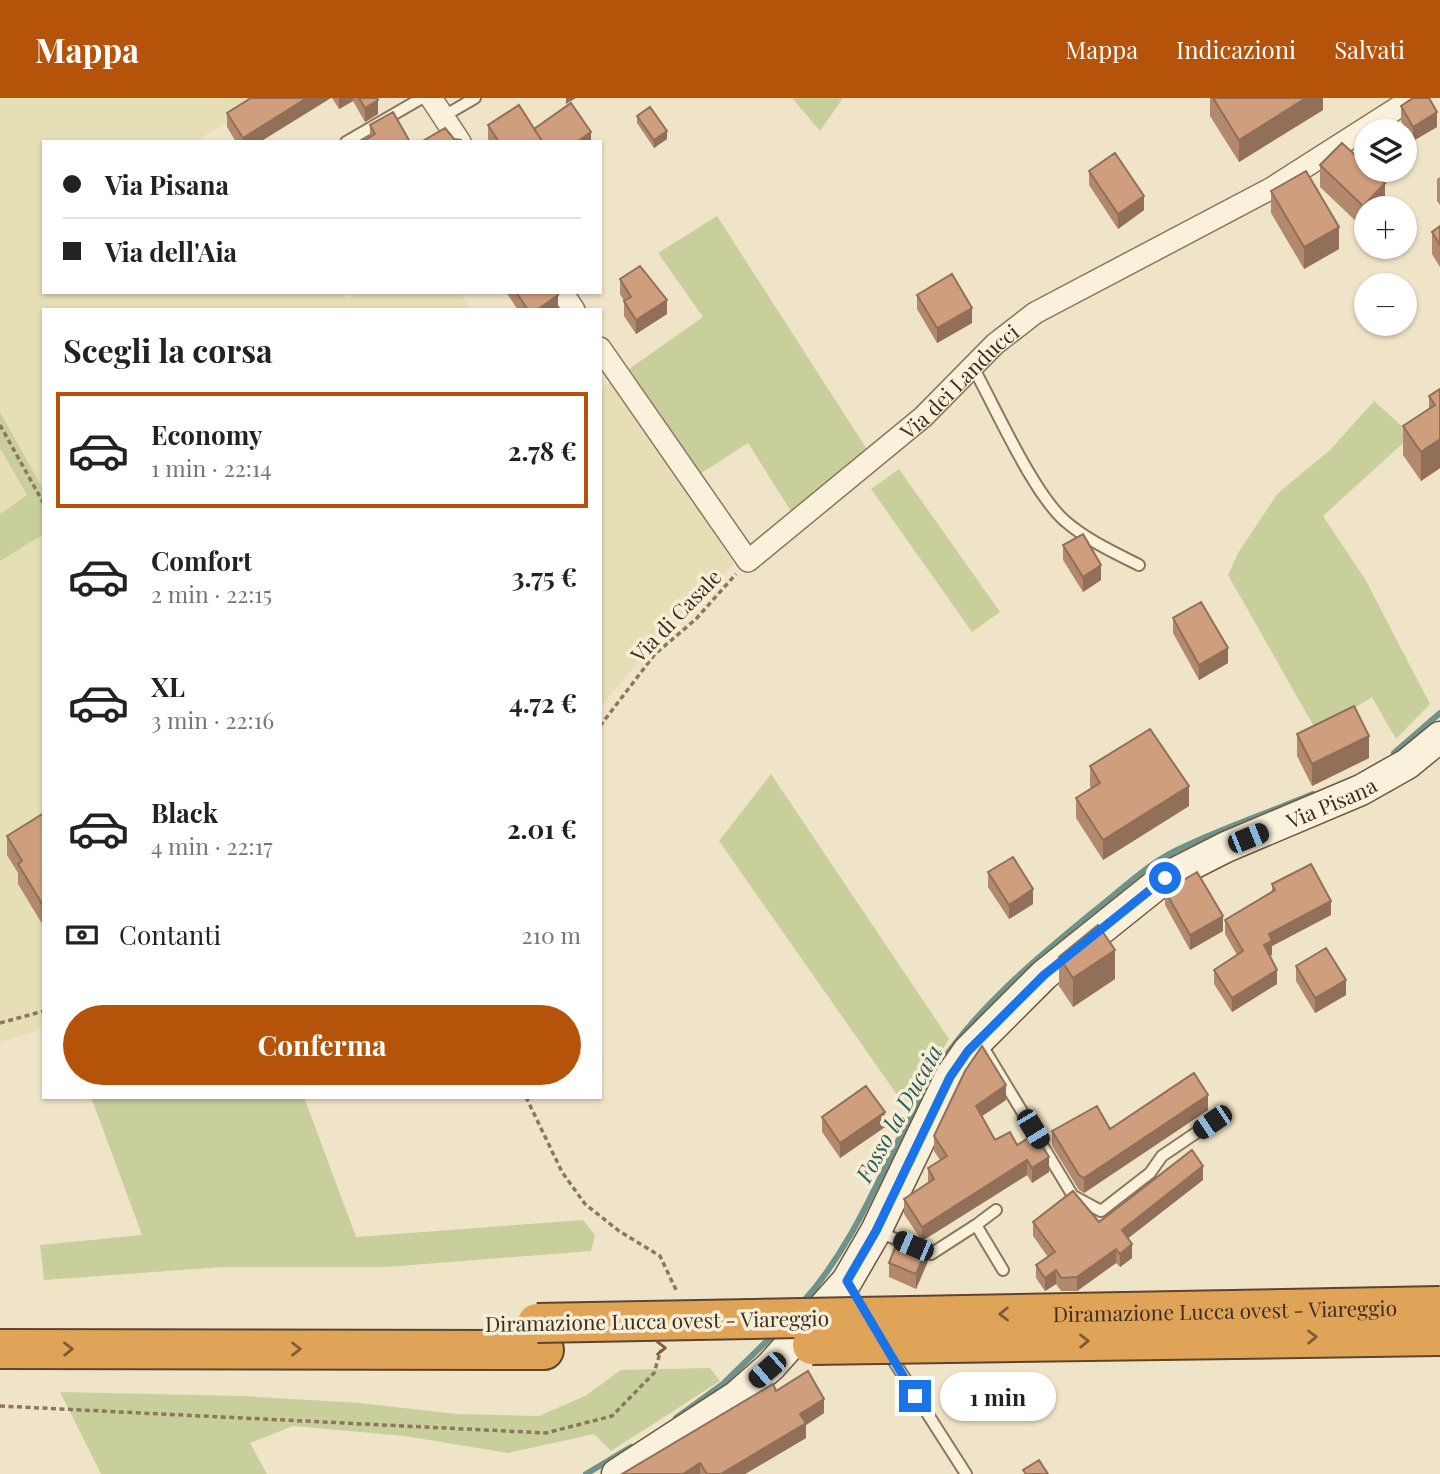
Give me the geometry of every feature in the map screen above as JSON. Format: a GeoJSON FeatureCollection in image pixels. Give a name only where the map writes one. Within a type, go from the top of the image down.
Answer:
{"type":"FeatureCollection","features":[{"type":"Feature","properties":{"kind":"highway","name":"Diramazione Lucca ovest - Viareggio"},"geometry":{"type":"LineString","coordinates":[[0,1349],[540,1336],[1440,1306]]}},
{"type":"Feature","properties":{"kind":"highway","name":"Diramazione Lucca ovest - Viareggio"},"geometry":{"type":"LineString","coordinates":[[0,1323],[540,1336],[1440,1336]]}},
{"type":"Feature","properties":{"kind":"main road","name":"Via Pisana"},"geometry":{"type":"LineString","coordinates":[[617,1474],[737,1396],[854,1293],[876,1231],[950,1077],[979,1040],[1044,975],[1165,878],[1226,847],[1361,790],[1406,764],[1440,737]]}},
{"type":"Feature","properties":{"kind":"street"},"geometry":{"type":"LineString","coordinates":[[431,98],[459,140]]}},
{"type":"Feature","properties":{"kind":"street","name":"Via dei Landucci"},"geometry":{"type":"LineString","coordinates":[[748,561],[923,417],[974,369],[995,344],[1035,313],[1272,188],[1413,98]]}},
{"type":"Feature","properties":{"kind":"street"},"geometry":{"type":"LineString","coordinates":[[602,351],[748,561]]}},
{"type":"Feature","properties":{"kind":"lane"},"geometry":{"type":"LineString","coordinates":[[349,140],[422,98]]}},
{"type":"Feature","properties":{"kind":"lane"},"geometry":{"type":"LineString","coordinates":[[444,116],[475,98]]}},
{"type":"Feature","properties":{"kind":"lane"},"geometry":{"type":"LineString","coordinates":[[974,369],[1041,491],[1063,519],[1087,538],[1139,565]]}},
{"type":"Feature","properties":{"kind":"lane"},"geometry":{"type":"LineString","coordinates":[[979,1040],[1073,1196],[1101,1210],[1150,1173],[1161,1156],[1212,1122]]}},
{"type":"Feature","properties":{"kind":"lane"},"geometry":{"type":"LineString","coordinates":[[876,1231],[931,1254],[996,1210]]}},
{"type":"Feature","properties":{"kind":"lane"},"geometry":{"type":"LineString","coordinates":[[976,1225],[1003,1270]]}},
{"type":"Feature","properties":{"kind":"lane"},"geometry":{"type":"LineString","coordinates":[[854,1293],[902,1376],[965,1474]]}},
{"type":"Feature","properties":{"kind":"path"},"geometry":{"type":"LineString","coordinates":[[0,425],[42,500]]}},
{"type":"Feature","properties":{"kind":"path","name":"Via di Casale"},"geometry":{"type":"LineString","coordinates":[[602,723],[655,654],[696,619],[748,561]]}},
{"type":"Feature","properties":{"kind":"path"},"geometry":{"type":"LineString","coordinates":[[0,1023],[42,1012]]}},
{"type":"Feature","properties":{"kind":"shaded area"},"geometry":{"type":"Polygon","coordinates":[[[0,98],[264,98],[198,140],[42,140],[42,294],[342,294],[347,300],[355,294],[461,294],[470,308],[42,308],[42,1030],[0,1042],[0,98]]]}},
{"type":"Feature","properties":{"kind":"shaded area"},"geometry":{"type":"Polygon","coordinates":[[[629,369],[700,474],[687,492],[734,564],[636,665],[602,705],[602,388],[629,369]]]}},
{"type":"Feature","properties":{"kind":"green space"},"geometry":{"type":"Polygon","coordinates":[[[792,98],[843,98],[820,131],[792,98]]]}},
{"type":"Feature","properties":{"kind":"green space"},"geometry":{"type":"Polygon","coordinates":[[[717,216],[868,451],[794,516],[748,443],[700,474],[629,369],[703,317],[658,253],[717,216]]]}},
{"type":"Feature","properties":{"kind":"green space"},"geometry":{"type":"Polygon","coordinates":[[[1374,401],[1412,435],[1323,516],[1365,579],[1430,704],[1396,739],[1372,697],[1317,732],[1228,575],[1238,553],[1278,493],[1330,450],[1374,401]]]}},
{"type":"Feature","properties":{"kind":"green space"},"geometry":{"type":"Polygon","coordinates":[[[0,412],[42,487],[42,535],[0,561],[0,514],[27,495],[0,448],[0,412]]]}},
{"type":"Feature","properties":{"kind":"green space"},"geometry":{"type":"Polygon","coordinates":[[[899,469],[1000,612],[972,632],[871,489],[899,469]]]}},
{"type":"Feature","properties":{"kind":"green space"},"geometry":{"type":"Polygon","coordinates":[[[771,774],[949,1039],[907,1109],[719,841],[771,774]]]}},
{"type":"Feature","properties":{"kind":"green space"},"geometry":{"type":"Polygon","coordinates":[[[92,1099],[305,1099],[356,1237],[583,1220],[595,1235],[591,1251],[387,1267],[223,1267],[44,1280],[40,1245],[142,1235],[92,1099]]]}},
{"type":"Feature","properties":{"kind":"green space"},"geometry":{"type":"Polygon","coordinates":[[[710,1368],[720,1381],[611,1451],[594,1434],[508,1453],[405,1436],[293,1426],[250,1443],[267,1474],[101,1474],[60,1392],[243,1396],[360,1403],[456,1414],[539,1416],[585,1396],[621,1370],[710,1368]]]}},
{"type":"Feature","properties":{"kind":"building"},"geometry":{"type":"Polygon","coordinates":[[[251,98],[307,98],[243,138],[227,113],[251,98]]]}},
{"type":"Feature","properties":{"kind":"building"},"geometry":{"type":"Polygon","coordinates":[[[359,98],[377,98],[378,100],[365,108],[359,98]]]}},
{"type":"Feature","properties":{"kind":"building"},"geometry":{"type":"Polygon","coordinates":[[[1213,98],[1306,98],[1239,140],[1213,98]]]}},
{"type":"Feature","properties":{"kind":"building"},"geometry":{"type":"Polygon","coordinates":[[[1413,98],[1429,98],[1437,112],[1417,124],[1417,119],[1408,119],[1401,106],[1413,98]]]}},
{"type":"Feature","properties":{"kind":"building"},"geometry":{"type":"Polygon","coordinates":[[[571,103],[591,132],[580,140],[542,140],[534,129],[571,103]]]}},
{"type":"Feature","properties":{"kind":"building"},"geometry":{"type":"Polygon","coordinates":[[[519,105],[541,140],[498,140],[488,125],[519,105]]]}},
{"type":"Feature","properties":{"kind":"building"},"geometry":{"type":"Polygon","coordinates":[[[650,107],[667,131],[654,140],[637,116],[650,107]]]}},
{"type":"Feature","properties":{"kind":"building"},"geometry":{"type":"Polygon","coordinates":[[[393,112],[409,140],[365,140],[375,134],[370,125],[393,112]]]}},
{"type":"Feature","properties":{"kind":"building"},"geometry":{"type":"Polygon","coordinates":[[[445,128],[454,139],[461,140],[425,140],[445,128]]]}},
{"type":"Feature","properties":{"kind":"building"},"geometry":{"type":"Polygon","coordinates":[[[1342,143],[1354,154],[1354,182],[1385,183],[1373,196],[1354,197],[1320,165],[1342,143]]]}},
{"type":"Feature","properties":{"kind":"building"},"geometry":{"type":"Polygon","coordinates":[[[1115,153],[1144,196],[1118,214],[1089,171],[1115,153]]]}},
{"type":"Feature","properties":{"kind":"building"},"geometry":{"type":"Polygon","coordinates":[[[1306,171],[1339,227],[1304,247],[1271,191],[1306,171]]]}},
{"type":"Feature","properties":{"kind":"building"},"geometry":{"type":"Polygon","coordinates":[[[1440,226],[1440,245],[1432,232],[1440,226]]]}},
{"type":"Feature","properties":{"kind":"building"},"geometry":{"type":"Polygon","coordinates":[[[640,266],[667,300],[636,320],[624,301],[631,297],[620,279],[640,266]]]}},
{"type":"Feature","properties":{"kind":"building"},"geometry":{"type":"Polygon","coordinates":[[[952,274],[972,308],[937,328],[917,295],[952,274]]]}},
{"type":"Feature","properties":{"kind":"building"},"geometry":{"type":"Polygon","coordinates":[[[517,294],[558,294],[540,308],[527,308],[517,294]]]}},
{"type":"Feature","properties":{"kind":"building"},"geometry":{"type":"Polygon","coordinates":[[[1440,389],[1440,439],[1421,452],[1403,426],[1435,405],[1429,396],[1440,389]]]}},
{"type":"Feature","properties":{"kind":"building"},"geometry":{"type":"Polygon","coordinates":[[[1083,534],[1101,565],[1083,577],[1063,545],[1083,534]]]}},
{"type":"Feature","properties":{"kind":"building"},"geometry":{"type":"Polygon","coordinates":[[[1201,602],[1228,648],[1199,665],[1173,618],[1201,602]]]}},
{"type":"Feature","properties":{"kind":"building"},"geometry":{"type":"Polygon","coordinates":[[[1354,706],[1369,736],[1312,764],[1297,734],[1354,706]]]}},
{"type":"Feature","properties":{"kind":"building"},"geometry":{"type":"Polygon","coordinates":[[[1150,729],[1189,786],[1103,840],[1076,798],[1100,783],[1090,766],[1150,729]]]}},
{"type":"Feature","properties":{"kind":"building"},"geometry":{"type":"Polygon","coordinates":[[[42,814],[42,904],[18,864],[22,861],[7,836],[42,814]]]}},
{"type":"Feature","properties":{"kind":"building"},"geometry":{"type":"Polygon","coordinates":[[[1013,857],[1033,889],[1009,905],[988,872],[1013,857]]]}},
{"type":"Feature","properties":{"kind":"building"},"geometry":{"type":"Polygon","coordinates":[[[1311,864],[1331,901],[1269,934],[1272,941],[1264,945],[1277,970],[1232,998],[1214,970],[1243,951],[1225,920],[1275,890],[1272,884],[1311,864]]]}},
{"type":"Feature","properties":{"kind":"building"},"geometry":{"type":"Polygon","coordinates":[[[1197,872],[1223,916],[1190,935],[1165,891],[1197,872]]]}},
{"type":"Feature","properties":{"kind":"building"},"geometry":{"type":"Polygon","coordinates":[[[1098,925],[1115,950],[1073,978],[1059,957],[1098,925]]]}},
{"type":"Feature","properties":{"kind":"building"},"geometry":{"type":"Polygon","coordinates":[[[1326,948],[1346,980],[1315,998],[1296,966],[1326,948]]]}},
{"type":"Feature","properties":{"kind":"building"},"geometry":{"type":"Polygon","coordinates":[[[982,1046],[1006,1085],[976,1106],[995,1140],[1010,1132],[1017,1145],[1035,1134],[1049,1157],[1032,1168],[1027,1160],[922,1227],[904,1199],[934,1179],[928,1168],[947,1156],[934,1136],[965,1071],[982,1046]]]}},
{"type":"Feature","properties":{"kind":"building"},"geometry":{"type":"Polygon","coordinates":[[[1194,1073],[1208,1095],[1084,1178],[1079,1175],[1052,1131],[1097,1106],[1110,1129],[1194,1073]]]}},
{"type":"Feature","properties":{"kind":"building"},"geometry":{"type":"Polygon","coordinates":[[[866,1086],[885,1112],[840,1143],[822,1117],[866,1086]]]}},
{"type":"Feature","properties":{"kind":"building"},"geometry":{"type":"Polygon","coordinates":[[[1192,1150],[1203,1166],[1122,1230],[1132,1244],[1120,1254],[1116,1249],[1077,1277],[1061,1278],[1056,1270],[1045,1278],[1036,1265],[1055,1252],[1033,1222],[1073,1191],[1099,1222],[1192,1150]]]}},
{"type":"Feature","properties":{"kind":"building"},"geometry":{"type":"Polygon","coordinates":[[[900,1235],[928,1246],[916,1274],[889,1263],[900,1235]]]}},
{"type":"Feature","properties":{"kind":"building"},"geometry":{"type":"Polygon","coordinates":[[[808,1371],[824,1399],[800,1414],[806,1423],[721,1474],[707,1474],[700,1463],[683,1474],[622,1474],[773,1384],[776,1391],[808,1371]]]}},
{"type":"Feature","properties":{"kind":"building"},"geometry":{"type":"Polygon","coordinates":[[[1039,1460],[1048,1474],[1026,1474],[1023,1470],[1039,1460]]]}},
{"type":"Feature","properties":{"kind":"waterway"},"geometry":{"type":"LineString","coordinates":[[1394,753],[1440,713]]}},
{"type":"Feature","properties":{"kind":"waterway","name":"Fosso la Ducaia"},"geometry":{"type":"LineString","coordinates":[[802,1303],[840,1252],[929,1082],[945,1057],[1006,988],[1075,927],[1155,863],[1209,835],[1313,794]]}},
{"type":"Feature","properties":{"kind":"waterway","name":"Fosso la Ducaia"},"geometry":{"type":"LineString","coordinates":[[676,1418],[723,1384],[776,1332]]}},
{"type":"Feature","properties":{"kind":"waterway","name":"Fosso la Ducaia"},"geometry":{"type":"LineString","coordinates":[[586,1474],[631,1447]]}},
{"type":"Feature","properties":{"kind":"route"},"geometry":{"type":"LineString","coordinates":[[915,1396],[847,1281],[899,1186],[950,1077],[968,1051],[1071,951],[1165,878]]}}]}
